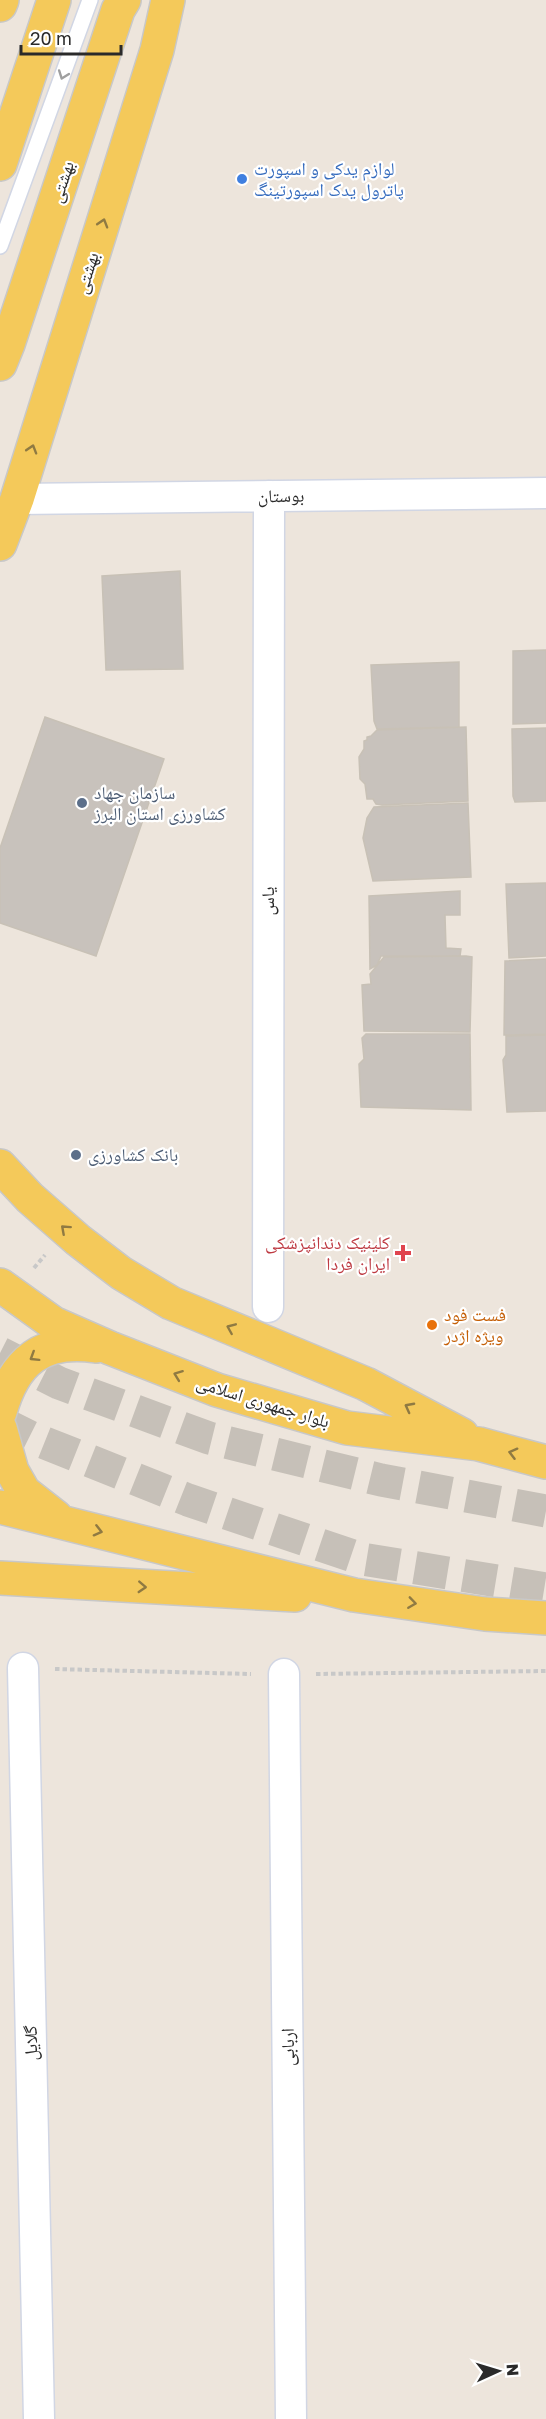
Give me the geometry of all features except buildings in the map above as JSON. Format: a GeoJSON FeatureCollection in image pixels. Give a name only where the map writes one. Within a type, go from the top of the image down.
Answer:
{"type":"FeatureCollection","features":[{"type":"Feature","properties":{"kind":"main road"},"geometry":{"type":"LineString","coordinates":[[0,5],[2,0]]}},
{"type":"Feature","properties":{"kind":"main road"},"geometry":{"type":"LineString","coordinates":[[0,164],[54,0]]}},
{"type":"Feature","properties":{"kind":"main road","name":"بهشتی"},"geometry":{"type":"LineString","coordinates":[[0,364],[118,9],[124,0]]}},
{"type":"Feature","properties":{"kind":"main road","name":"بهشتى"},"geometry":{"type":"LineString","coordinates":[[0,544],[157,50],[168,0]]}},
{"type":"Feature","properties":{"kind":"main road"},"geometry":{"type":"LineString","coordinates":[[0,1166],[30,1198],[78,1240],[121,1273],[171,1303],[366,1384],[479,1444]]}},
{"type":"Feature","properties":{"kind":"main road","name":"بلوار جمهوری اسلامی"},"geometry":{"type":"LineString","coordinates":[[0,1285],[53,1323],[217,1390],[347,1428],[479,1444],[546,1462]]}},
{"type":"Feature","properties":{"kind":"main road"},"geometry":{"type":"LineString","coordinates":[[0,1412],[7,1388],[24,1364],[47,1349],[73,1343],[110,1348]]}},
{"type":"Feature","properties":{"kind":"main road"},"geometry":{"type":"LineString","coordinates":[[0,1428],[12,1471],[24,1492],[61,1522]]}},
{"type":"Feature","properties":{"kind":"main road"},"geometry":{"type":"LineString","coordinates":[[0,1507],[354,1595],[485,1614],[546,1618]]}},
{"type":"Feature","properties":{"kind":"main road"},"geometry":{"type":"LineString","coordinates":[[0,1578],[289,1595],[354,1595]]}},
{"type":"Feature","properties":{"kind":"street","name":"بوستان"},"geometry":{"type":"LineString","coordinates":[[16,499],[546,493]]}},
{"type":"Feature","properties":{"kind":"street","name":"یاس"},"geometry":{"type":"LineString","coordinates":[[268,1306],[269,496]]}},
{"type":"Feature","properties":{"kind":"street","name":"گلایل"},"geometry":{"type":"LineString","coordinates":[[23,1668],[39,2419]]}},
{"type":"Feature","properties":{"kind":"street","name":"اربابی"},"geometry":{"type":"LineString","coordinates":[[284,1674],[291,2419]]}},
{"type":"Feature","properties":{"kind":"lane"},"geometry":{"type":"LineString","coordinates":[[0,246],[90,0]]}},
{"type":"Feature","properties":{"kind":"lane"},"geometry":{"type":"LineString","coordinates":[[0,321],[46,196],[113,0]]}},
{"type":"Feature","properties":{"kind":"path"},"geometry":{"type":"LineString","coordinates":[[30,1273],[48,1250]]}},
{"type":"Feature","properties":{"kind":"path"},"geometry":{"type":"LineString","coordinates":[[23,1668],[284,1674],[546,1671]]}},
{"type":"Feature","properties":{"kind":"tunnel"},"geometry":{"type":"LineString","coordinates":[[0,1353],[59,1383],[209,1438],[381,1480],[546,1511]]}},
{"type":"Feature","properties":{"kind":"tunnel"},"geometry":{"type":"LineString","coordinates":[[0,1422],[30,1437],[188,1500],[362,1559],[546,1589]]}},
{"type":"Feature","properties":{"kind":"place","name":"لوازم یدکی و اسپورت پاترول یدک اسپورتینگ"},"geometry":{"type":"Point","coordinates":[242,179]}},
{"type":"Feature","properties":{"kind":"place","name":"سازمان جهاد کشاورزی استان البرز"},"geometry":{"type":"Point","coordinates":[82,803]}},
{"type":"Feature","properties":{"kind":"place","name":"بانک کشاورزی"},"geometry":{"type":"Point","coordinates":[76,1155]}},
{"type":"Feature","properties":{"kind":"place","name":"کلینیک دندانپزشکی ایران فردا"},"geometry":{"type":"Point","coordinates":[403,1253]}},
{"type":"Feature","properties":{"kind":"place","name":"فست فود ویژه اژدر"},"geometry":{"type":"Point","coordinates":[432,1325]}}]}
